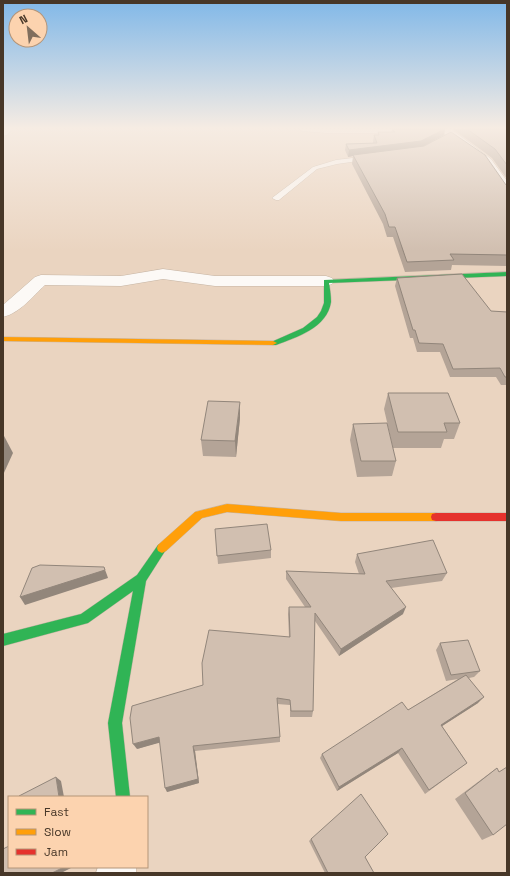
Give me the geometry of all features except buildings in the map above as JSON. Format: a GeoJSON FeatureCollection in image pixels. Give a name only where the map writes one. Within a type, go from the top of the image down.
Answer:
{"type":"FeatureCollection","features":[{"type":"Feature","properties":{"kind":"street"},"geometry":{"type":"LineString","coordinates":[[493,170],[507,190]]}},
{"type":"Feature","properties":{"kind":"street"},"geometry":{"type":"LineString","coordinates":[[3,312],[11,307],[41,280],[121,281],[164,274],[215,281],[326,281],[507,274]]}},
{"type":"Feature","properties":{"kind":"street"},"geometry":{"type":"LineString","coordinates":[[3,339],[273,343],[307,329],[320,316],[327,305],[326,281]]}},
{"type":"Feature","properties":{"kind":"street"},"geometry":{"type":"LineString","coordinates":[[3,640],[84,619],[141,579],[162,548],[198,515],[227,508],[278,510],[341,517],[507,518]]}},
{"type":"Feature","properties":{"kind":"street"},"geometry":{"type":"LineString","coordinates":[[123,796],[115,723],[141,579]]}},
{"type":"Feature","properties":{"kind":"lane"},"geometry":{"type":"LineString","coordinates":[[276,198],[313,170]]}},
{"type":"Feature","properties":{"kind":"traffic: fast"},"geometry":{"type":"LineString","coordinates":[[273,343],[298,334],[314,324],[320,318],[325,311],[327,303],[326,281],[507,274]]}},
{"type":"Feature","properties":{"kind":"traffic: fast"},"geometry":{"type":"LineString","coordinates":[[3,640],[84,619],[141,579],[162,548]]}},
{"type":"Feature","properties":{"kind":"traffic: fast"},"geometry":{"type":"LineString","coordinates":[[123,796],[115,723],[141,579]]}},
{"type":"Feature","properties":{"kind":"traffic: slow"},"geometry":{"type":"LineString","coordinates":[[3,339],[273,343]]}},
{"type":"Feature","properties":{"kind":"traffic: slow"},"geometry":{"type":"LineString","coordinates":[[162,548],[199,515],[227,508],[341,517],[436,517]]}},
{"type":"Feature","properties":{"kind":"traffic: jam"},"geometry":{"type":"LineString","coordinates":[[436,517],[507,517]]}}]}
